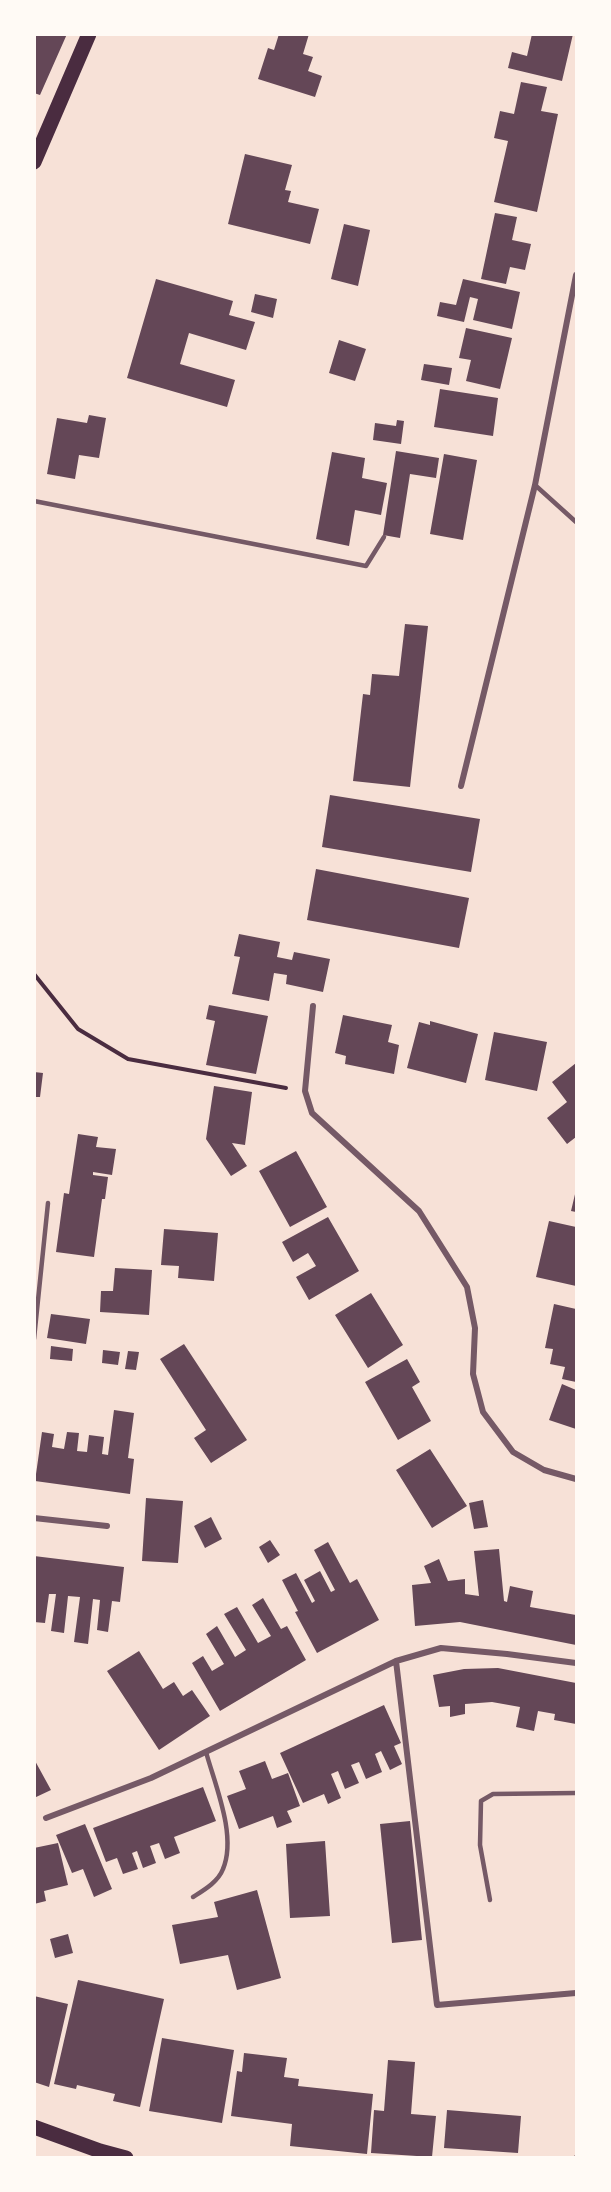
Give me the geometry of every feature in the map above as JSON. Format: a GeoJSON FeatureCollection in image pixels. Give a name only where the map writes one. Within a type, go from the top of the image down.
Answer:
{"type":"FeatureCollection","features":[{"type":"Feature","properties":{"kind":"main road"},"geometry":{"type":"LineString","coordinates":[[34,162],[89,34]]}},
{"type":"Feature","properties":{"kind":"main road"},"geometry":{"type":"LineString","coordinates":[[34,2127],[100,2151],[126,2157]]}},
{"type":"Feature","properties":{"kind":"street"},"geometry":{"type":"LineString","coordinates":[[461,786],[535,484],[576,275]]}},
{"type":"Feature","properties":{"kind":"street"},"geometry":{"type":"LineString","coordinates":[[313,1006],[305,1091],[312,1113],[418,1211],[467,1287],[475,1328],[473,1374],[483,1412],[513,1452],[544,1470],[576,1479]]}},
{"type":"Feature","properties":{"kind":"street"},"geometry":{"type":"LineString","coordinates":[[34,1518],[107,1526]]}},
{"type":"Feature","properties":{"kind":"street"},"geometry":{"type":"LineString","coordinates":[[46,1818],[151,1778],[396,1661],[441,1648],[576,1663]]}},
{"type":"Feature","properties":{"kind":"street"},"geometry":{"type":"LineString","coordinates":[[396,1661],[437,2005],[576,1993]]}},
{"type":"Feature","properties":{"kind":"lane"},"geometry":{"type":"LineString","coordinates":[[535,484],[576,522]]}},
{"type":"Feature","properties":{"kind":"lane"},"geometry":{"type":"LineString","coordinates":[[34,501],[366,566],[384,537]]}},
{"type":"Feature","properties":{"kind":"lane"},"geometry":{"type":"LineString","coordinates":[[34,1339],[48,1203]]}},
{"type":"Feature","properties":{"kind":"lane"},"geometry":{"type":"LineString","coordinates":[[193,1897],[212,1884],[223,1870],[227,1852],[227,1831],[206,1752]]}},
{"type":"Feature","properties":{"kind":"lane"},"geometry":{"type":"LineString","coordinates":[[490,1900],[480,1845],[481,1802],[493,1794],[576,1793]]}},
{"type":"Feature","properties":{"kind":"path"},"geometry":{"type":"LineString","coordinates":[[34,974],[78,1029],[128,1059],[305,1091]]}},
{"type":"Feature","properties":{"kind":"building"},"geometry":{"type":"Polygon","coordinates":[[[34,34],[67,34],[40,95],[34,93],[34,34]]]}},
{"type":"Feature","properties":{"kind":"building"},"geometry":{"type":"Polygon","coordinates":[[[279,34],[309,34],[303,54],[313,57],[308,71],[322,76],[315,97],[258,79],[268,48],[274,50],[279,34]]]}},
{"type":"Feature","properties":{"kind":"building"},"geometry":{"type":"Polygon","coordinates":[[[532,34],[573,34],[562,81],[508,68],[512,52],[527,56],[532,34]]]}},
{"type":"Feature","properties":{"kind":"building"},"geometry":{"type":"Polygon","coordinates":[[[521,82],[547,87],[541,111],[558,114],[537,212],[494,202],[508,141],[494,138],[500,111],[514,114],[521,82]]]}},
{"type":"Feature","properties":{"kind":"building"},"geometry":{"type":"Polygon","coordinates":[[[245,154],[292,165],[285,190],[291,191],[288,202],[319,209],[310,244],[228,224],[245,154]]]}},
{"type":"Feature","properties":{"kind":"building"},"geometry":{"type":"Polygon","coordinates":[[[495,213],[517,217],[512,240],[531,244],[525,270],[510,267],[506,284],[481,279],[495,213]]]}},
{"type":"Feature","properties":{"kind":"building"},"geometry":{"type":"Polygon","coordinates":[[[344,224],[370,230],[358,286],[331,279],[344,224]]]}},
{"type":"Feature","properties":{"kind":"building"},"geometry":{"type":"Polygon","coordinates":[[[156,279],[233,301],[229,315],[255,322],[246,350],[189,333],[180,364],[235,380],[227,407],[127,378],[156,279]]]}},
{"type":"Feature","properties":{"kind":"building"},"geometry":{"type":"Polygon","coordinates":[[[463,279],[520,292],[512,329],[473,320],[478,299],[470,297],[464,322],[437,316],[440,302],[456,305],[463,279]]]}},
{"type":"Feature","properties":{"kind":"building"},"geometry":{"type":"Polygon","coordinates":[[[255,294],[277,299],[273,318],[251,312],[255,294]]]}},
{"type":"Feature","properties":{"kind":"building"},"geometry":{"type":"Polygon","coordinates":[[[466,328],[512,338],[500,389],[466,381],[471,360],[459,358],[466,328]]]}},
{"type":"Feature","properties":{"kind":"building"},"geometry":{"type":"Polygon","coordinates":[[[339,340],[366,349],[355,381],[329,373],[339,340]]]}},
{"type":"Feature","properties":{"kind":"building"},"geometry":{"type":"Polygon","coordinates":[[[424,364],[452,368],[449,385],[421,380],[424,364]]]}},
{"type":"Feature","properties":{"kind":"building"},"geometry":{"type":"Polygon","coordinates":[[[440,389],[498,398],[493,436],[434,427],[440,389]]]}},
{"type":"Feature","properties":{"kind":"building"},"geometry":{"type":"Polygon","coordinates":[[[89,415],[106,418],[99,458],[79,455],[75,479],[47,474],[57,418],[87,423],[89,415]]]}},
{"type":"Feature","properties":{"kind":"building"},"geometry":{"type":"Polygon","coordinates":[[[397,420],[404,421],[401,444],[373,440],[375,423],[396,426],[397,420]]]}},
{"type":"Feature","properties":{"kind":"building"},"geometry":{"type":"Polygon","coordinates":[[[396,451],[439,458],[436,478],[410,474],[400,538],[383,535],[396,451]]]}},
{"type":"Feature","properties":{"kind":"building"},"geometry":{"type":"Polygon","coordinates":[[[332,452],[365,458],[362,478],[387,483],[381,515],[355,510],[349,546],[316,539],[332,452]]]}},
{"type":"Feature","properties":{"kind":"building"},"geometry":{"type":"Polygon","coordinates":[[[444,454],[477,460],[463,540],[430,534],[444,454]]]}},
{"type":"Feature","properties":{"kind":"building"},"geometry":{"type":"Polygon","coordinates":[[[405,624],[428,626],[410,787],[353,781],[363,694],[370,695],[372,674],[399,676],[405,624]]]}},
{"type":"Feature","properties":{"kind":"building"},"geometry":{"type":"Polygon","coordinates":[[[330,795],[480,819],[471,872],[322,847],[330,795]]]}},
{"type":"Feature","properties":{"kind":"building"},"geometry":{"type":"Polygon","coordinates":[[[316,869],[469,898],[459,948],[307,920],[316,869]]]}},
{"type":"Feature","properties":{"kind":"building"},"geometry":{"type":"Polygon","coordinates":[[[239,934],[280,942],[277,957],[292,960],[294,952],[330,959],[323,992],[286,984],[287,975],[274,973],[269,1001],[232,994],[240,957],[234,956],[239,934]]]}},
{"type":"Feature","properties":{"kind":"building"},"geometry":{"type":"Polygon","coordinates":[[[209,1005],[268,1016],[256,1074],[206,1065],[215,1021],[206,1019],[209,1005]]]}},
{"type":"Feature","properties":{"kind":"building"},"geometry":{"type":"Polygon","coordinates":[[[343,1015],[392,1025],[388,1042],[399,1045],[394,1074],[345,1064],[346,1056],[335,1053],[343,1015]]]}},
{"type":"Feature","properties":{"kind":"building"},"geometry":{"type":"Polygon","coordinates":[[[430,1021],[478,1034],[466,1083],[407,1068],[419,1022],[430,1025],[430,1021]]]}},
{"type":"Feature","properties":{"kind":"building"},"geometry":{"type":"Polygon","coordinates":[[[494,1032],[547,1042],[537,1091],[485,1080],[494,1032]]]}},
{"type":"Feature","properties":{"kind":"building"},"geometry":{"type":"Polygon","coordinates":[[[576,1063],[576,1137],[567,1144],[547,1118],[567,1102],[552,1082],[576,1063]]]}},
{"type":"Feature","properties":{"kind":"building"},"geometry":{"type":"Polygon","coordinates":[[[34,1072],[43,1073],[40,1097],[34,1097],[34,1072]]]}},
{"type":"Feature","properties":{"kind":"building"},"geometry":{"type":"Polygon","coordinates":[[[214,1086],[252,1092],[245,1145],[232,1143],[247,1166],[231,1176],[206,1139],[214,1086]]]}},
{"type":"Feature","properties":{"kind":"building"},"geometry":{"type":"Polygon","coordinates":[[[78,1134],[98,1137],[96,1147],[116,1149],[112,1175],[93,1172],[93,1175],[108,1177],[105,1199],[102,1199],[94,1257],[56,1252],[64,1193],[69,1194],[78,1134]]]}},
{"type":"Feature","properties":{"kind":"building"},"geometry":{"type":"Polygon","coordinates":[[[296,1151],[327,1207],[290,1227],[259,1171],[296,1151]]]}},
{"type":"Feature","properties":{"kind":"building"},"geometry":{"type":"Polygon","coordinates":[[[576,1190],[576,1212],[571,1211],[576,1190]]]}},
{"type":"Feature","properties":{"kind":"building"},"geometry":{"type":"Polygon","coordinates":[[[328,1217],[359,1271],[309,1300],[296,1277],[316,1266],[308,1253],[293,1262],[282,1242],[328,1217]]]}},
{"type":"Feature","properties":{"kind":"building"},"geometry":{"type":"Polygon","coordinates":[[[549,1221],[576,1227],[576,1286],[536,1277],[549,1221]]]}},
{"type":"Feature","properties":{"kind":"building"},"geometry":{"type":"Polygon","coordinates":[[[164,1229],[218,1233],[214,1281],[178,1278],[179,1266],[161,1265],[164,1229]]]}},
{"type":"Feature","properties":{"kind":"building"},"geometry":{"type":"Polygon","coordinates":[[[115,1268],[152,1270],[149,1315],[100,1312],[101,1291],[113,1291],[115,1268]]]}},
{"type":"Feature","properties":{"kind":"building"},"geometry":{"type":"Polygon","coordinates":[[[371,1293],[403,1345],[368,1368],[335,1315],[371,1293]]]}},
{"type":"Feature","properties":{"kind":"building"},"geometry":{"type":"Polygon","coordinates":[[[554,1304],[576,1309],[576,1382],[562,1379],[565,1367],[550,1364],[553,1349],[545,1348],[554,1304]]]}},
{"type":"Feature","properties":{"kind":"building"},"geometry":{"type":"Polygon","coordinates":[[[51,1314],[90,1319],[86,1344],[47,1338],[51,1314]]]}},
{"type":"Feature","properties":{"kind":"building"},"geometry":{"type":"Polygon","coordinates":[[[184,1344],[247,1440],[211,1463],[194,1438],[206,1430],[160,1359],[184,1344]]]}},
{"type":"Feature","properties":{"kind":"building"},"geometry":{"type":"Polygon","coordinates":[[[51,1346],[73,1349],[72,1361],[50,1359],[51,1346]]]}},
{"type":"Feature","properties":{"kind":"building"},"geometry":{"type":"Polygon","coordinates":[[[103,1350],[120,1352],[118,1365],[102,1363],[103,1350]]]}},
{"type":"Feature","properties":{"kind":"building"},"geometry":{"type":"Polygon","coordinates":[[[128,1351],[139,1352],[136,1370],[125,1369],[128,1351]]]}},
{"type":"Feature","properties":{"kind":"building"},"geometry":{"type":"Polygon","coordinates":[[[407,1359],[420,1382],[412,1387],[431,1421],[398,1440],[365,1382],[407,1359]]]}},
{"type":"Feature","properties":{"kind":"building"},"geometry":{"type":"Polygon","coordinates":[[[562,1384],[576,1390],[576,1429],[549,1420],[562,1384]]]}},
{"type":"Feature","properties":{"kind":"building"},"geometry":{"type":"Polygon","coordinates":[[[114,1410],[134,1413],[128,1458],[134,1459],[130,1494],[35,1481],[42,1432],[54,1434],[52,1447],[64,1449],[67,1432],[79,1433],[77,1451],[87,1452],[89,1435],[104,1437],[102,1454],[108,1455],[114,1410]]]}},
{"type":"Feature","properties":{"kind":"building"},"geometry":{"type":"Polygon","coordinates":[[[430,1449],[467,1506],[432,1528],[396,1470],[430,1449]]]}},
{"type":"Feature","properties":{"kind":"building"},"geometry":{"type":"Polygon","coordinates":[[[146,1498],[183,1501],[178,1563],[142,1561],[146,1498]]]}},
{"type":"Feature","properties":{"kind":"building"},"geometry":{"type":"Polygon","coordinates":[[[483,1500],[488,1527],[474,1529],[469,1503],[483,1500]]]}},
{"type":"Feature","properties":{"kind":"building"},"geometry":{"type":"Polygon","coordinates":[[[211,1517],[222,1539],[205,1548],[194,1526],[211,1517]]]}},
{"type":"Feature","properties":{"kind":"building"},"geometry":{"type":"Polygon","coordinates":[[[270,1540],[280,1555],[268,1563],[259,1547],[270,1540]]]}},
{"type":"Feature","properties":{"kind":"building"},"geometry":{"type":"Polygon","coordinates":[[[328,1542],[350,1583],[357,1579],[379,1620],[317,1653],[295,1612],[298,1611],[282,1580],[296,1573],[312,1603],[315,1601],[304,1580],[320,1571],[331,1592],[335,1590],[314,1550],[328,1542]]]}},
{"type":"Feature","properties":{"kind":"building"},"geometry":{"type":"Polygon","coordinates":[[[499,1549],[504,1601],[507,1602],[510,1586],[533,1591],[530,1607],[576,1615],[576,1645],[460,1622],[415,1626],[412,1585],[431,1583],[424,1566],[439,1559],[448,1581],[465,1579],[465,1594],[479,1596],[474,1551],[499,1549]]]}},
{"type":"Feature","properties":{"kind":"building"},"geometry":{"type":"Polygon","coordinates":[[[34,1556],[124,1567],[120,1602],[112,1601],[108,1632],[97,1630],[100,1600],[93,1599],[88,1644],[74,1642],[80,1597],[68,1596],[64,1633],[51,1631],[56,1594],[49,1594],[45,1623],[34,1622],[34,1556]]]}},
{"type":"Feature","properties":{"kind":"building"},"geometry":{"type":"Polygon","coordinates":[[[263,1598],[281,1629],[287,1626],[306,1660],[220,1711],[192,1663],[203,1656],[212,1671],[224,1664],[206,1634],[217,1626],[235,1657],[246,1650],[224,1614],[237,1607],[258,1643],[271,1636],[252,1605],[263,1598]]]}},
{"type":"Feature","properties":{"kind":"building"},"geometry":{"type":"Polygon","coordinates":[[[139,1651],[163,1689],[174,1682],[183,1696],[192,1690],[210,1716],[159,1750],[107,1671],[139,1651]]]}},
{"type":"Feature","properties":{"kind":"building"},"geometry":{"type":"Polygon","coordinates":[[[498,1668],[576,1683],[576,1724],[554,1720],[555,1714],[538,1711],[534,1731],[516,1727],[520,1707],[492,1702],[465,1704],[465,1714],[450,1717],[450,1706],[439,1707],[433,1675],[464,1669],[498,1668]]]}},
{"type":"Feature","properties":{"kind":"building"},"geometry":{"type":"Polygon","coordinates":[[[384,1705],[401,1743],[394,1746],[402,1764],[390,1770],[381,1751],[375,1754],[382,1772],[366,1779],[359,1762],[351,1765],[359,1783],[345,1789],[338,1771],[331,1774],[341,1798],[328,1804],[324,1794],[303,1803],[280,1753],[384,1705]]]}},
{"type":"Feature","properties":{"kind":"building"},"geometry":{"type":"Polygon","coordinates":[[[34,1759],[51,1790],[34,1798],[34,1759]]]}},
{"type":"Feature","properties":{"kind":"building"},"geometry":{"type":"Polygon","coordinates":[[[265,1761],[272,1779],[288,1773],[300,1806],[287,1811],[292,1822],[277,1828],[273,1816],[239,1829],[227,1796],[246,1789],[239,1771],[265,1761]]]}},
{"type":"Feature","properties":{"kind":"building"},"geometry":{"type":"Polygon","coordinates":[[[203,1787],[216,1821],[174,1837],[180,1853],[165,1859],[159,1843],[150,1846],[156,1863],[143,1868],[137,1851],[132,1853],[138,1869],[123,1874],[117,1858],[106,1862],[93,1828],[203,1787]]]}},
{"type":"Feature","properties":{"kind":"building"},"geometry":{"type":"Polygon","coordinates":[[[410,1821],[422,1940],[392,1943],[380,1824],[410,1821]]]}},
{"type":"Feature","properties":{"kind":"building"},"geometry":{"type":"Polygon","coordinates":[[[85,1824],[112,1889],[94,1897],[83,1869],[72,1873],[56,1835],[85,1824]]]}},
{"type":"Feature","properties":{"kind":"building"},"geometry":{"type":"Polygon","coordinates":[[[325,1841],[330,1916],[290,1918],[286,1844],[325,1841]]]}},
{"type":"Feature","properties":{"kind":"building"},"geometry":{"type":"Polygon","coordinates":[[[58,1843],[68,1885],[44,1891],[46,1901],[34,1904],[34,1848],[58,1843]]]}},
{"type":"Feature","properties":{"kind":"building"},"geometry":{"type":"Polygon","coordinates":[[[257,1890],[281,1978],[237,1990],[228,1955],[180,1964],[172,1925],[218,1917],[214,1902],[257,1890]]]}},
{"type":"Feature","properties":{"kind":"building"},"geometry":{"type":"Polygon","coordinates":[[[68,1934],[73,1953],[55,1958],[50,1939],[68,1934]]]}},
{"type":"Feature","properties":{"kind":"building"},"geometry":{"type":"Polygon","coordinates":[[[78,1980],[164,1999],[140,2107],[113,2101],[115,2094],[77,2085],[76,2089],[54,2084],[78,1980]]]}},
{"type":"Feature","properties":{"kind":"building"},"geometry":{"type":"Polygon","coordinates":[[[34,1996],[68,2004],[49,2087],[34,2082],[34,1996]]]}},
{"type":"Feature","properties":{"kind":"building"},"geometry":{"type":"Polygon","coordinates":[[[162,2038],[234,2050],[222,2123],[149,2111],[162,2038]]]}},
{"type":"Feature","properties":{"kind":"building"},"geometry":{"type":"Polygon","coordinates":[[[244,2053],[287,2058],[284,2077],[299,2079],[298,2086],[373,2094],[367,2154],[290,2146],[292,2124],[231,2116],[237,2071],[242,2072],[244,2053]]]}},
{"type":"Feature","properties":{"kind":"building"},"geometry":{"type":"Polygon","coordinates":[[[388,2060],[415,2062],[411,2114],[436,2116],[432,2157],[371,2153],[374,2110],[384,2111],[388,2060]]]}},
{"type":"Feature","properties":{"kind":"building"},"geometry":{"type":"Polygon","coordinates":[[[447,2110],[521,2116],[518,2153],[444,2148],[447,2110]]]}}]}
